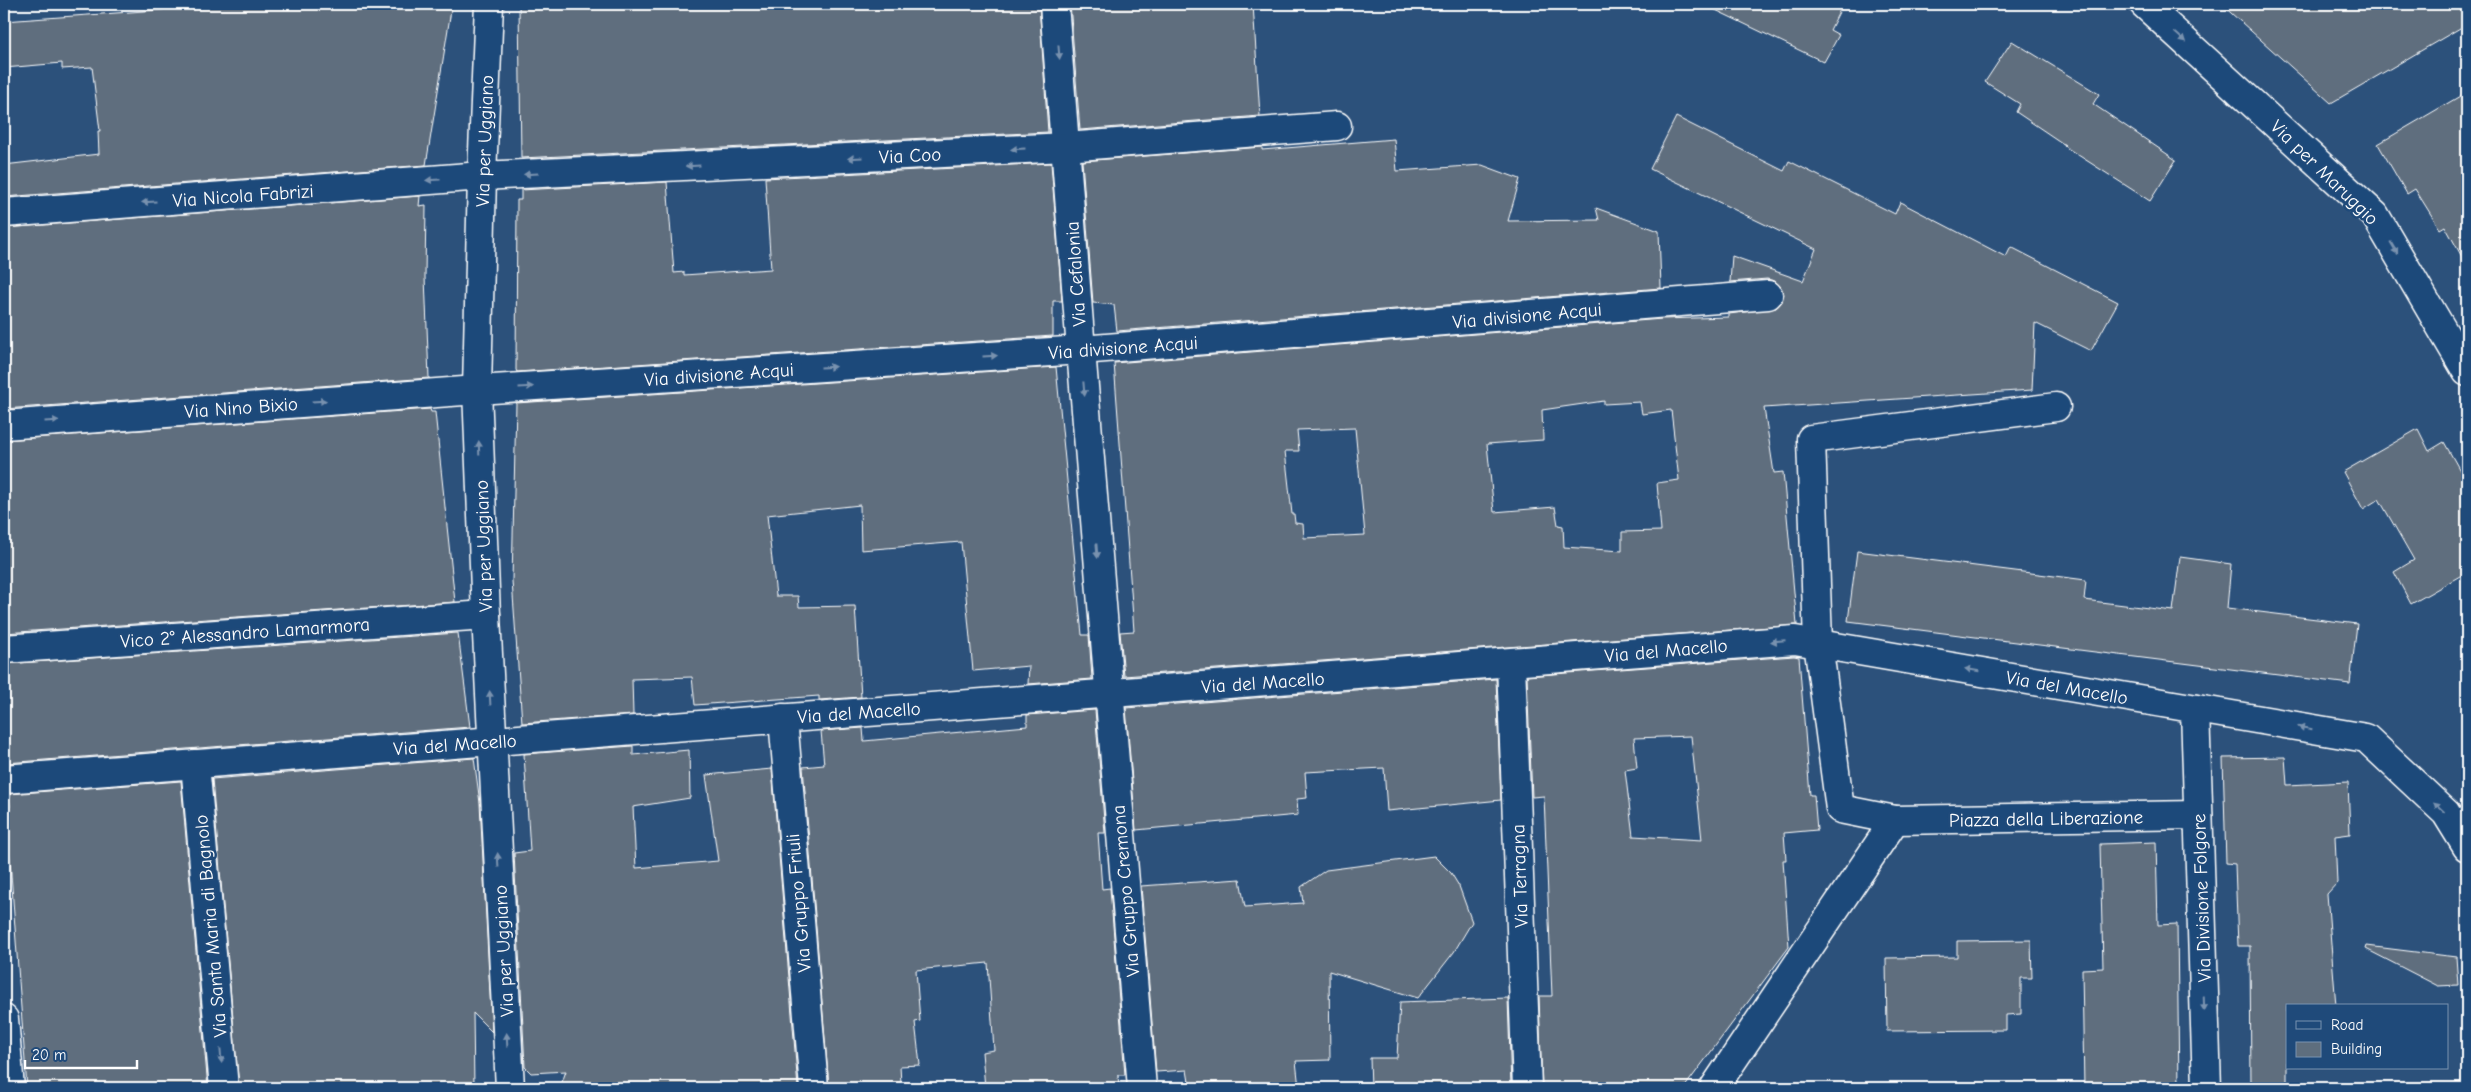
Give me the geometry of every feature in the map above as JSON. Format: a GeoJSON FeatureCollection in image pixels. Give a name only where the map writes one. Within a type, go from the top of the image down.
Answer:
{"type":"FeatureCollection","features":[{"type":"Feature","properties":{"kind":"street","name":"Via per Uggiano"},"geometry":{"type":"LineString","coordinates":[[489,4],[482,176],[477,390],[486,615],[510,1088]]}},
{"type":"Feature","properties":{"kind":"street","name":"Via Cefalonia"},"geometry":{"type":"LineString","coordinates":[[1054,4],[1108,694]]}},
{"type":"Feature","properties":{"kind":"street","name":"Via per Maruggio"},"geometry":{"type":"LineString","coordinates":[[2144,4],[2375,215],[2467,372]]}},
{"type":"Feature","properties":{"kind":"street","name":"Via Coo"},"geometry":{"type":"LineString","coordinates":[[482,176],[1066,147],[1337,126]]}},
{"type":"Feature","properties":{"kind":"street","name":"Via Nicola Fabrizi"},"geometry":{"type":"LineString","coordinates":[[4,213],[482,176]]}},
{"type":"Feature","properties":{"kind":"street","name":"Via divisione Acqui"},"geometry":{"type":"LineString","coordinates":[[477,390],[1081,350],[1768,295]]}},
{"type":"Feature","properties":{"kind":"street","name":"Via Nino Bixio"},"geometry":{"type":"LineString","coordinates":[[4,424],[477,390]]}},
{"type":"Feature","properties":{"kind":"street"},"geometry":{"type":"LineString","coordinates":[[1818,644],[1810,439],[2056,407]]}},
{"type":"Feature","properties":{"kind":"street","name":"Vico 2° Alessandro Lamarmora"},"geometry":{"type":"LineString","coordinates":[[4,649],[486,615]]}},
{"type":"Feature","properties":{"kind":"street","name":"Via del Macello"},"geometry":{"type":"LineString","coordinates":[[4,779],[1795,640],[2366,738],[2446,813],[2467,847]]}},
{"type":"Feature","properties":{"kind":"street","name":"Piazza della Liberazione"},"geometry":{"type":"LineString","coordinates":[[1818,644],[1840,809],[1895,820],[2198,815]]}},
{"type":"Feature","properties":{"kind":"street","name":"Via Terragna"},"geometry":{"type":"LineString","coordinates":[[1511,663],[1527,1088]]}},
{"type":"Feature","properties":{"kind":"street","name":"Via Gruppo Cremona"},"geometry":{"type":"LineString","coordinates":[[1108,694],[1142,1088]]}},
{"type":"Feature","properties":{"kind":"street","name":"Via Divisione Folgore"},"geometry":{"type":"LineString","coordinates":[[2195,709],[2207,1088]]}},
{"type":"Feature","properties":{"kind":"street","name":"Via Gruppo Friuli"},"geometry":{"type":"LineString","coordinates":[[783,718],[814,1088]]}},
{"type":"Feature","properties":{"kind":"street","name":"Via Santa Maria di Bagnolo"},"geometry":{"type":"LineString","coordinates":[[196,764],[224,1088]]}},
{"type":"Feature","properties":{"kind":"street"},"geometry":{"type":"LineString","coordinates":[[1714,1088],[1895,820]]}},
{"type":"Feature","properties":{"kind":"street"},"geometry":{"type":"LineString","coordinates":[[4,1018],[10,1088]]}},
{"type":"Feature","properties":{"kind":"building"},"geometry":{"type":"Polygon","coordinates":[[[242,4],[452,4],[426,165],[4,197],[4,165],[99,154],[98,131],[100,131],[92,67],[62,69],[62,63],[4,68],[4,21],[242,4]]]}},
{"type":"Feature","properties":{"kind":"building"},"geometry":{"type":"Polygon","coordinates":[[[519,4],[1039,4],[1048,132],[521,158],[519,4]]]}},
{"type":"Feature","properties":{"kind":"building"},"geometry":{"type":"Polygon","coordinates":[[[1070,4],[1253,4],[1260,116],[1080,130],[1070,4]]]}},
{"type":"Feature","properties":{"kind":"building"},"geometry":{"type":"Polygon","coordinates":[[[1703,4],[1843,4],[1830,30],[1839,35],[1824,62],[1703,4]]]}},
{"type":"Feature","properties":{"kind":"building"},"geometry":{"type":"Polygon","coordinates":[[[2221,4],[2467,4],[2467,24],[2331,103],[2221,4]]]}},
{"type":"Feature","properties":{"kind":"building"},"geometry":{"type":"Polygon","coordinates":[[[2012,41],[2099,94],[2093,104],[2176,160],[2150,201],[2064,146],[2016,112],[2020,104],[1985,82],[2012,41]]]}},
{"type":"Feature","properties":{"kind":"building"},"geometry":{"type":"Polygon","coordinates":[[[2467,92],[2467,266],[2445,226],[2440,229],[2415,189],[2407,194],[2378,144],[2467,92]]]}},
{"type":"Feature","properties":{"kind":"building"},"geometry":{"type":"Polygon","coordinates":[[[1676,117],[1784,171],[1789,161],[1895,214],[1900,202],[2006,257],[2011,247],[2118,302],[2091,351],[2035,323],[2032,390],[1764,408],[1774,473],[1783,472],[1797,625],[1124,676],[1120,632],[1134,631],[1114,363],[1662,319],[1729,317],[1729,314],[1776,308],[1782,302],[1784,294],[1781,287],[1775,281],[1767,279],[1730,282],[1732,256],[1803,281],[1816,249],[1650,169],[1676,117]],[[1604,401],[1542,410],[1543,440],[1487,444],[1494,512],[1555,507],[1558,525],[1563,526],[1564,547],[1622,551],[1622,532],[1661,531],[1657,483],[1679,480],[1671,410],[1642,414],[1640,402],[1604,404],[1604,401]],[[1355,428],[1297,430],[1299,451],[1285,451],[1292,514],[1294,514],[1295,523],[1303,524],[1304,538],[1365,535],[1355,428]]]}},
{"type":"Feature","properties":{"kind":"building"},"geometry":{"type":"Polygon","coordinates":[[[1394,139],[1397,171],[1482,165],[1520,179],[1508,221],[1599,220],[1596,208],[1659,231],[1661,288],[1117,331],[1114,305],[1093,303],[1082,161],[1262,147],[1262,150],[1394,139]]]}},
{"type":"Feature","properties":{"kind":"building"},"geometry":{"type":"Polygon","coordinates":[[[1051,163],[1062,301],[1053,301],[1053,336],[517,372],[516,370],[517,200],[521,200],[521,190],[667,182],[674,273],[684,272],[684,275],[771,269],[765,178],[1051,163]]]}},
{"type":"Feature","properties":{"kind":"building"},"geometry":{"type":"Polygon","coordinates":[[[420,196],[419,206],[426,205],[425,277],[429,378],[4,409],[4,228],[420,196]]]}},
{"type":"Feature","properties":{"kind":"building"},"geometry":{"type":"Polygon","coordinates":[[[1056,367],[1082,635],[1089,635],[1092,679],[1028,684],[1029,666],[973,671],[961,542],[861,550],[860,505],[767,515],[776,596],[798,596],[799,607],[855,606],[861,697],[819,700],[819,696],[695,705],[692,677],[632,679],[633,715],[522,723],[512,581],[516,403],[1056,367]]]}},
{"type":"Feature","properties":{"kind":"building"},"geometry":{"type":"Polygon","coordinates":[[[430,409],[431,412],[435,412],[455,602],[4,633],[4,440],[430,409]]]}},
{"type":"Feature","properties":{"kind":"building"},"geometry":{"type":"Polygon","coordinates":[[[2418,429],[2429,451],[2444,442],[2467,483],[2467,572],[2411,604],[2394,572],[2414,560],[2379,499],[2363,509],[2343,472],[2418,429]]]}},
{"type":"Feature","properties":{"kind":"building"},"geometry":{"type":"Polygon","coordinates":[[[1857,551],[2086,580],[2084,600],[2173,611],[2180,557],[2231,564],[2227,608],[2357,624],[2350,684],[1848,621],[1857,551]]]}},
{"type":"Feature","properties":{"kind":"building"},"geometry":{"type":"Polygon","coordinates":[[[458,633],[470,727],[6,763],[4,664],[458,633]]]}},
{"type":"Feature","properties":{"kind":"building"},"geometry":{"type":"Polygon","coordinates":[[[1799,657],[1810,795],[1814,795],[1817,830],[1784,833],[1786,860],[1783,860],[1789,947],[1684,1088],[1542,1088],[1539,996],[1552,996],[1544,796],[1532,797],[1527,676],[1799,657]],[[1691,736],[1634,738],[1637,768],[1625,770],[1633,836],[1702,840],[1691,736]]]}},
{"type":"Feature","properties":{"kind":"building"},"geometry":{"type":"Polygon","coordinates":[[[1496,679],[1501,800],[1387,811],[1384,768],[1305,772],[1307,798],[1297,799],[1298,815],[1136,830],[1126,708],[1496,679]]]}},
{"type":"Feature","properties":{"kind":"building"},"geometry":{"type":"Polygon","coordinates":[[[1095,710],[1105,833],[1098,833],[1102,889],[1110,888],[1125,1075],[1118,1075],[1119,1088],[985,1088],[982,1052],[994,1050],[988,963],[916,970],[920,1021],[915,1022],[920,1065],[900,1066],[901,1084],[896,1084],[896,1088],[829,1088],[803,767],[824,765],[821,731],[863,728],[864,741],[1027,726],[1027,715],[1095,710]]]}},
{"type":"Feature","properties":{"kind":"building"},"geometry":{"type":"Polygon","coordinates":[[[633,746],[633,755],[689,750],[690,798],[633,807],[636,868],[718,861],[706,775],[772,769],[798,1088],[560,1088],[566,1071],[531,1073],[525,1067],[514,853],[530,851],[524,754],[633,746]]]}},
{"type":"Feature","properties":{"kind":"building"},"geometry":{"type":"Polygon","coordinates":[[[2285,757],[2287,785],[2348,782],[2350,834],[2335,836],[2337,883],[2327,894],[2336,1004],[2286,1004],[2287,1088],[2251,1088],[2250,946],[2238,946],[2235,864],[2226,863],[2223,758],[2285,757]]]}},
{"type":"Feature","properties":{"kind":"building"},"geometry":{"type":"Polygon","coordinates":[[[474,758],[480,803],[492,1032],[473,1013],[474,1088],[239,1088],[212,779],[474,758]]]}},
{"type":"Feature","properties":{"kind":"building"},"geometry":{"type":"Polygon","coordinates":[[[181,781],[208,1088],[27,1088],[6,807],[10,807],[9,794],[181,781]]]}},
{"type":"Feature","properties":{"kind":"building"},"geometry":{"type":"Polygon","coordinates":[[[2156,842],[2158,925],[2177,924],[2179,1088],[2084,1088],[2082,969],[2103,968],[2100,844],[2156,842]]]}},
{"type":"Feature","properties":{"kind":"building"},"geometry":{"type":"Polygon","coordinates":[[[1434,856],[1451,873],[1459,886],[1472,922],[1454,952],[1418,998],[1329,971],[1330,1060],[1296,1061],[1299,1088],[1190,1088],[1187,1070],[1156,1072],[1141,886],[1240,879],[1245,907],[1303,903],[1301,887],[1326,870],[1434,856]]]}},
{"type":"Feature","properties":{"kind":"building"},"geometry":{"type":"Polygon","coordinates":[[[2031,940],[2032,978],[2021,978],[2021,1014],[2006,1015],[2006,1030],[1887,1031],[1886,958],[1957,957],[1957,941],[2031,940]]]}},
{"type":"Feature","properties":{"kind":"building"},"geometry":{"type":"Polygon","coordinates":[[[2367,946],[2456,957],[2458,985],[2438,986],[2366,949],[2367,946]]]}},
{"type":"Feature","properties":{"kind":"building"},"geometry":{"type":"Polygon","coordinates":[[[1508,998],[1511,1088],[1371,1088],[1370,1058],[1397,1058],[1400,1002],[1508,998]]]}}]}
